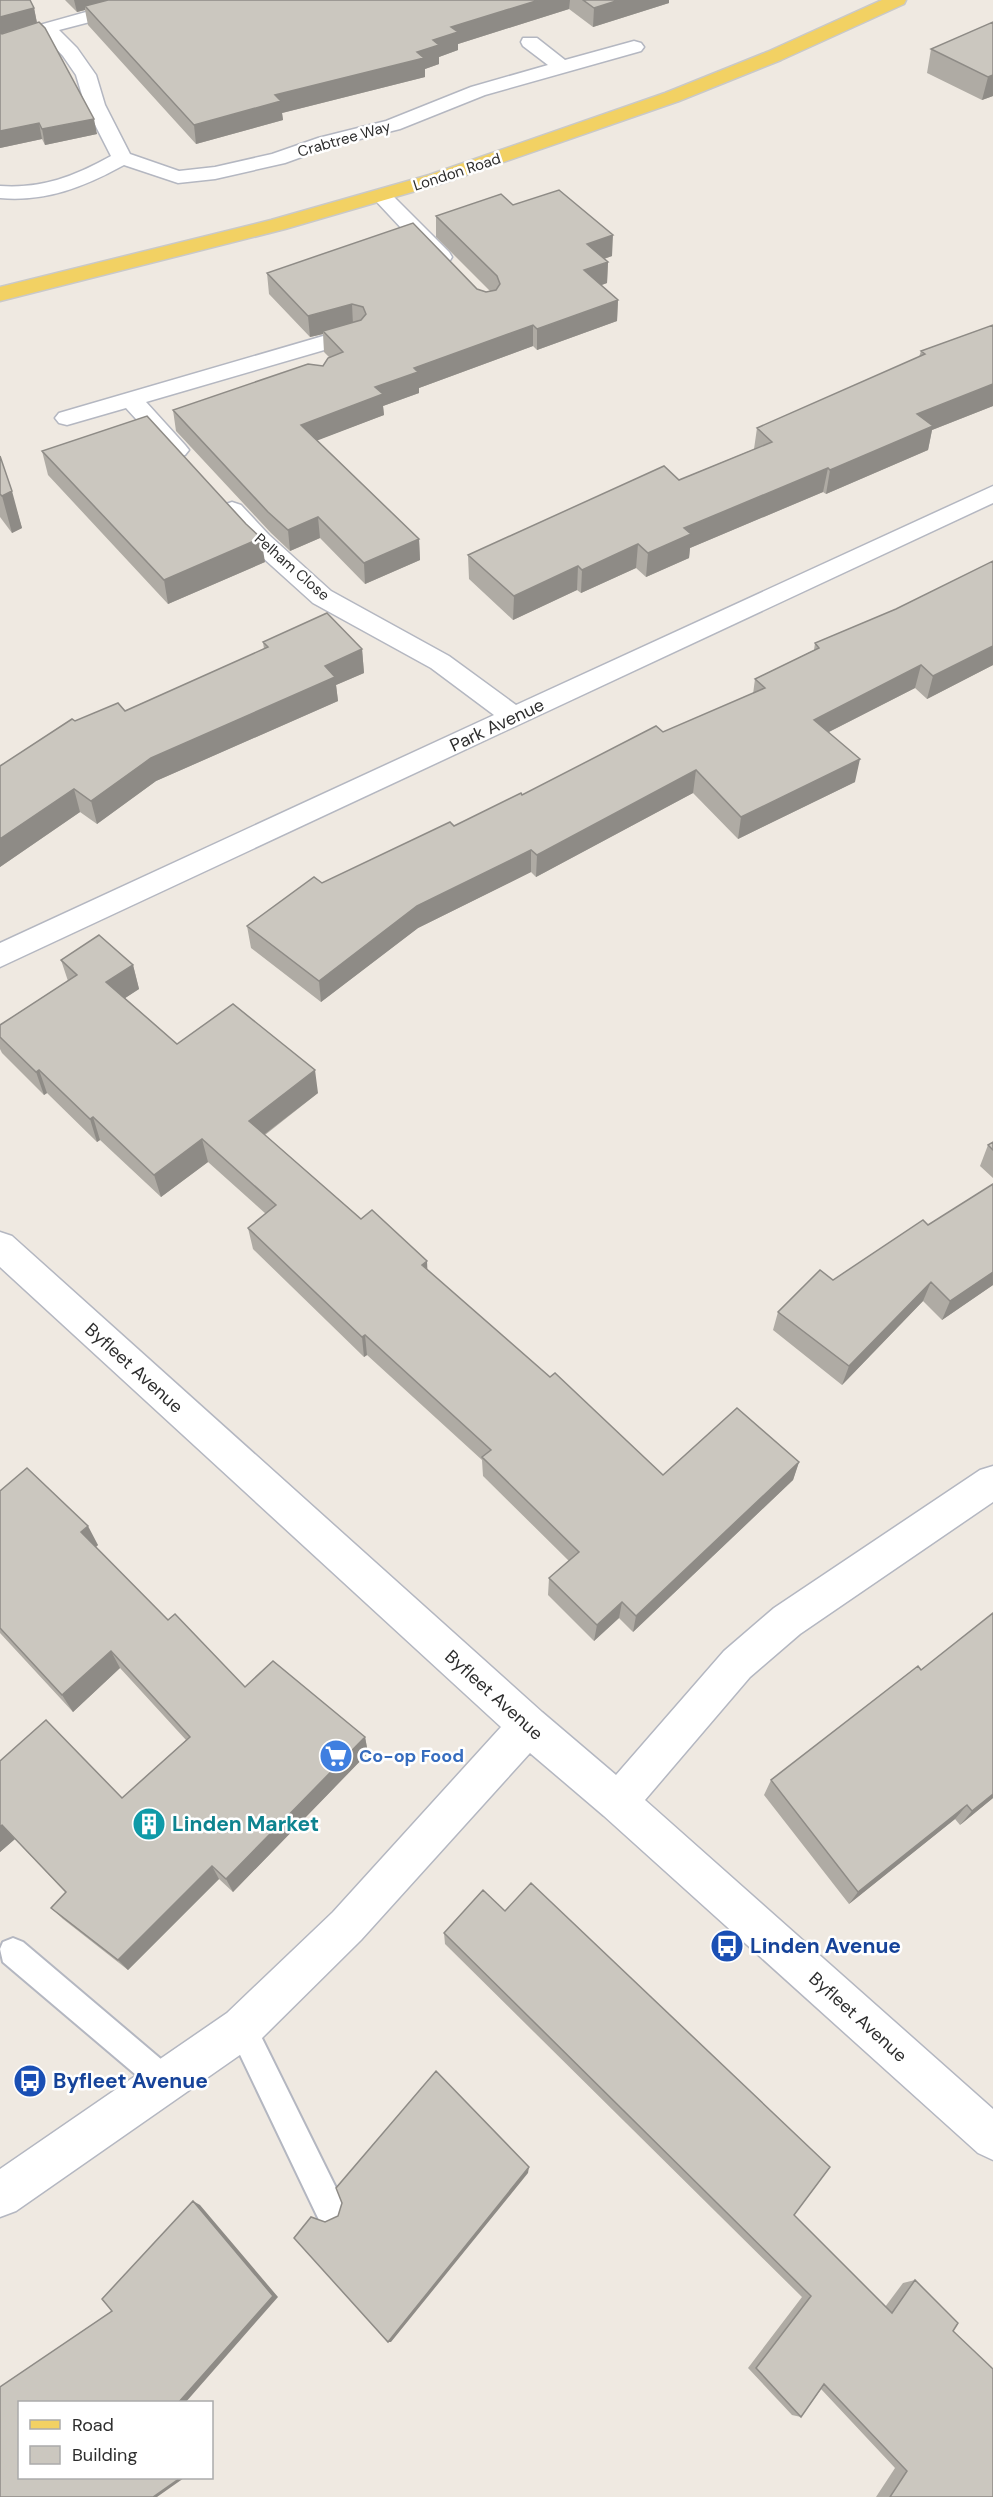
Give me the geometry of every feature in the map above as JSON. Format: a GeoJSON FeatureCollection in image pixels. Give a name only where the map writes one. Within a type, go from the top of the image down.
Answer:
{"type":"FeatureCollection","features":[{"type":"Feature","properties":{"kind":"main road","name":"London Road"},"geometry":{"type":"LineString","coordinates":[[0,294],[268,228],[382,196],[672,97],[774,56],[897,0]]}},
{"type":"Feature","properties":{"kind":"street"},"geometry":{"type":"LineString","coordinates":[[5,41],[90,15],[152,0]]}},
{"type":"Feature","properties":{"kind":"street"},"geometry":{"type":"LineString","coordinates":[[0,192],[35,194],[54,190],[71,185],[122,158],[113,136],[95,105],[86,75],[70,52],[47,29]]}},
{"type":"Feature","properties":{"kind":"street"},"geometry":{"type":"LineString","coordinates":[[530,42],[562,67]]}},
{"type":"Feature","properties":{"kind":"street","name":"Crabtree Way"},"geometry":{"type":"LineString","coordinates":[[122,158],[178,177],[215,173],[278,159],[325,142],[393,125],[478,91],[634,47]]}},
{"type":"Feature","properties":{"kind":"street"},"geometry":{"type":"LineString","coordinates":[[382,196],[455,271]]}},
{"type":"Feature","properties":{"kind":"street"},"geometry":{"type":"LineString","coordinates":[[67,418],[354,334]]}},
{"type":"Feature","properties":{"kind":"street"},"geometry":{"type":"LineString","coordinates":[[292,352],[310,373]]}},
{"type":"Feature","properties":{"kind":"street"},"geometry":{"type":"LineString","coordinates":[[130,399],[191,466]]}},
{"type":"Feature","properties":{"kind":"street","name":"Pelham Close"},"geometry":{"type":"LineString","coordinates":[[214,490],[260,541],[322,597],[440,662],[513,717]]}},
{"type":"Feature","properties":{"kind":"street","name":"Park Avenue"},"geometry":{"type":"LineString","coordinates":[[0,956],[993,494]]}},
{"type":"Feature","properties":{"kind":"street","name":"Byfleet Avenue"},"geometry":{"type":"LineString","coordinates":[[0,1246],[528,1726],[618,1802],[993,2138]]}},
{"type":"Feature","properties":{"kind":"street"},"geometry":{"type":"LineString","coordinates":[[618,1802],[737,1665],[788,1621],[993,1482]]}},
{"type":"Feature","properties":{"kind":"street"},"geometry":{"type":"LineString","coordinates":[[0,2195],[242,2028],[347,1926],[528,1726]]}},
{"type":"Feature","properties":{"kind":"lane"},"geometry":{"type":"LineString","coordinates":[[13,1953],[165,2081]]}},
{"type":"Feature","properties":{"kind":"lane"},"geometry":{"type":"LineString","coordinates":[[242,2028],[330,2209]]}},
{"type":"Feature","properties":{"kind":"building"},"geometry":{"type":"Polygon","coordinates":[[[0,0],[30,0],[34,8],[0,17],[0,0]]]}},
{"type":"Feature","properties":{"kind":"building"},"geometry":{"type":"Polygon","coordinates":[[[108,0],[539,0],[451,27],[458,32],[433,40],[439,45],[417,52],[424,58],[275,95],[281,101],[194,125],[85,6],[108,0]]]}},
{"type":"Feature","properties":{"kind":"building"},"geometry":{"type":"Polygon","coordinates":[[[583,0],[619,0],[594,8],[583,0]]]}},
{"type":"Feature","properties":{"kind":"building"},"geometry":{"type":"Polygon","coordinates":[[[39,22],[45,28],[94,119],[42,129],[39,123],[0,131],[0,33],[39,22]]]}},
{"type":"Feature","properties":{"kind":"building"},"geometry":{"type":"Polygon","coordinates":[[[993,22],[993,75],[988,77],[931,49],[993,22]]]}},
{"type":"Feature","properties":{"kind":"building"},"geometry":{"type":"Polygon","coordinates":[[[559,190],[613,235],[587,244],[608,262],[584,270],[618,300],[537,329],[533,325],[414,368],[418,372],[375,387],[383,394],[301,425],[419,539],[364,563],[318,517],[288,530],[268,512],[173,410],[308,364],[323,366],[328,358],[343,352],[323,331],[361,320],[366,314],[363,307],[352,304],[308,316],[267,273],[413,223],[477,289],[486,292],[496,290],[500,284],[497,276],[436,216],[501,194],[513,205],[559,190]]]}},
{"type":"Feature","properties":{"kind":"building"},"geometry":{"type":"Polygon","coordinates":[[[993,325],[993,384],[917,414],[933,426],[684,528],[691,534],[648,553],[638,544],[582,570],[578,566],[514,596],[468,555],[664,466],[679,480],[772,442],[757,428],[925,354],[921,351],[993,325]]]}},
{"type":"Feature","properties":{"kind":"building"},"geometry":{"type":"Polygon","coordinates":[[[147,416],[261,538],[164,580],[42,451],[147,416]]]}},
{"type":"Feature","properties":{"kind":"building"},"geometry":{"type":"Polygon","coordinates":[[[0,456],[12,491],[2,496],[0,494],[0,456]]]}},
{"type":"Feature","properties":{"kind":"building"},"geometry":{"type":"Polygon","coordinates":[[[993,561],[993,646],[933,676],[921,665],[814,720],[860,759],[741,817],[696,770],[537,855],[531,850],[417,906],[319,981],[247,926],[314,877],[322,883],[450,822],[454,826],[521,793],[522,795],[656,726],[663,732],[765,688],[755,679],[819,648],[815,643],[896,609],[993,561]]]}},
{"type":"Feature","properties":{"kind":"building"},"geometry":{"type":"Polygon","coordinates":[[[327,613],[362,649],[325,666],[335,677],[151,758],[91,801],[74,789],[0,839],[0,766],[72,719],[75,721],[118,703],[125,711],[268,647],[263,642],[327,613]]]}},
{"type":"Feature","properties":{"kind":"building"},"geometry":{"type":"Polygon","coordinates":[[[99,935],[133,965],[106,982],[177,1044],[233,1004],[315,1070],[249,1121],[361,1219],[372,1210],[427,1261],[422,1265],[550,1377],[555,1373],[663,1475],[737,1408],[799,1462],[636,1616],[622,1602],[597,1625],[549,1578],[579,1552],[482,1457],[491,1450],[365,1335],[362,1337],[248,1228],[276,1205],[202,1139],[154,1175],[93,1117],[90,1119],[39,1070],[36,1072],[0,1037],[0,1025],[77,975],[61,960],[99,935]]]}},
{"type":"Feature","properties":{"kind":"building"},"geometry":{"type":"Polygon","coordinates":[[[993,1184],[993,1272],[950,1301],[931,1282],[849,1366],[778,1312],[820,1270],[833,1280],[923,1220],[928,1225],[993,1184]]]}},
{"type":"Feature","properties":{"kind":"building"},"geometry":{"type":"Polygon","coordinates":[[[27,1468],[88,1526],[81,1532],[168,1620],[175,1614],[245,1687],[273,1661],[365,1737],[226,1879],[212,1866],[118,1960],[51,1908],[66,1892],[2,1825],[0,1827],[0,1761],[46,1720],[122,1798],[190,1737],[111,1651],[62,1695],[0,1628],[0,1491],[27,1468]]]}},
{"type":"Feature","properties":{"kind":"building"},"geometry":{"type":"Polygon","coordinates":[[[993,1613],[993,1794],[972,1811],[967,1805],[858,1892],[771,1780],[918,1666],[921,1670],[993,1613]]]}},
{"type":"Feature","properties":{"kind":"building"},"geometry":{"type":"Polygon","coordinates":[[[531,1883],[830,2167],[794,2215],[892,2313],[915,2280],[958,2323],[953,2331],[993,2369],[993,2497],[890,2497],[907,2471],[824,2384],[801,2417],[756,2368],[811,2296],[444,1933],[483,1890],[505,1911],[531,1883]]]}},
{"type":"Feature","properties":{"kind":"building"},"geometry":{"type":"Polygon","coordinates":[[[436,2071],[529,2167],[388,2342],[294,2238],[311,2217],[325,2222],[338,2216],[342,2203],[336,2188],[436,2071]]]}},
{"type":"Feature","properties":{"kind":"building"},"geometry":{"type":"Polygon","coordinates":[[[193,2201],[273,2296],[180,2401],[18,2401],[18,2479],[179,2479],[153,2497],[0,2497],[0,2387],[112,2311],[102,2299],[193,2201]]]}},
{"type":"Feature","properties":{"kind":"place","name":"Co-op Food"},"geometry":{"type":"Point","coordinates":[336,1756]}},
{"type":"Feature","properties":{"kind":"place","name":"Linden Market"},"geometry":{"type":"Point","coordinates":[149,1824]}},
{"type":"Feature","properties":{"kind":"place","name":"Linden Avenue"},"geometry":{"type":"Point","coordinates":[727,1946]}},
{"type":"Feature","properties":{"kind":"place","name":"Byfleet Avenue"},"geometry":{"type":"Point","coordinates":[30,2081]}}]}
